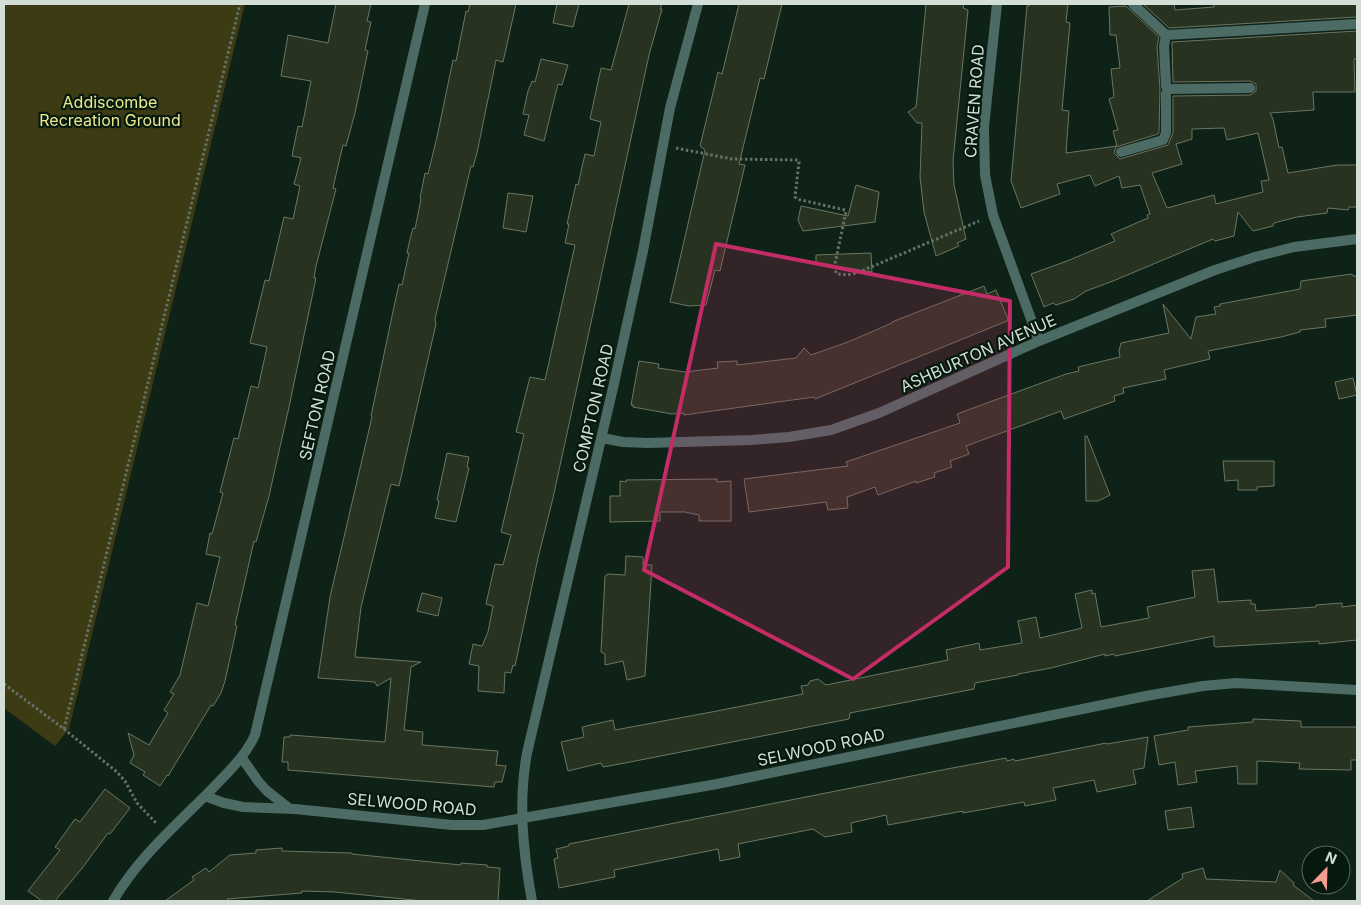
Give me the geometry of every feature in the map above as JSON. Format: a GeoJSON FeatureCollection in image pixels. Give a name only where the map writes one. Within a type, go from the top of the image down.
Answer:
{"type":"FeatureCollection","features":[{"type":"Feature","properties":{"kind":"street","name":"SEFTON ROAD"},"geometry":{"type":"LineString","coordinates":[[113,901],[130,875],[167,833],[242,758],[255,735],[425,4]]}},
{"type":"Feature","properties":{"kind":"street","name":"COMPTON ROAD"},"geometry":{"type":"LineString","coordinates":[[532,901],[523,819],[522,782],[527,753],[602,438],[643,251],[673,93],[698,4]]}},
{"type":"Feature","properties":{"kind":"street","name":"CRAVEN ROAD"},"geometry":{"type":"LineString","coordinates":[[997,4],[984,127],[983,152],[987,189],[993,215],[1039,341]]}},
{"type":"Feature","properties":{"kind":"street"},"geometry":{"type":"LineString","coordinates":[[1133,4],[1166,35],[1357,24]]}},
{"type":"Feature","properties":{"kind":"street"},"geometry":{"type":"LineString","coordinates":[[1122,152],[1163,140],[1166,133],[1166,94],[1168,89],[1166,86],[1164,46],[1166,35]]}},
{"type":"Feature","properties":{"kind":"street"},"geometry":{"type":"LineString","coordinates":[[1168,89],[1250,88]]}},
{"type":"Feature","properties":{"kind":"street","name":"ASHBURTON AVENUE"},"geometry":{"type":"LineString","coordinates":[[602,438],[623,442],[647,443],[751,440],[789,437],[826,431],[879,413],[1039,341],[1237,262],[1294,246],[1357,239]]}},
{"type":"Feature","properties":{"kind":"street","name":"SELWOOD ROAD"},"geometry":{"type":"LineString","coordinates":[[205,796],[243,807],[290,809],[452,826],[483,825],[717,784],[1199,686],[1255,683],[1357,690]]}},
{"type":"Feature","properties":{"kind":"street"},"geometry":{"type":"LineString","coordinates":[[242,758],[267,791],[290,809]]}},
{"type":"Feature","properties":{"kind":"path"},"geometry":{"type":"LineString","coordinates":[[64,729],[240,4]]}},
{"type":"Feature","properties":{"kind":"path"},"geometry":{"type":"LineString","coordinates":[[662,146],[732,159],[798,160],[795,197],[797,200],[845,210],[846,212],[834,268],[837,274],[840,275],[857,273],[993,215]]}},
{"type":"Feature","properties":{"kind":"path"},"geometry":{"type":"LineString","coordinates":[[4,684],[117,772],[125,781],[136,804],[167,833]]}},
{"type":"Feature","properties":{"kind":"highlighted area"},"geometry":{"type":"Polygon","coordinates":[[[716,244],[1010,301],[1008,567],[853,679],[644,570],[716,244]]]}},
{"type":"Feature","properties":{"kind":"green space","name":"Addiscombe Recreation Ground"},"geometry":{"type":"Polygon","coordinates":[[[4,4],[245,4],[69,729],[55,746],[4,708],[4,4]]]}},
{"type":"Feature","properties":{"kind":"building"},"geometry":{"type":"Polygon","coordinates":[[[336,4],[371,4],[367,21],[371,22],[365,50],[368,51],[355,113],[346,146],[343,145],[333,188],[336,189],[316,266],[314,278],[316,278],[269,496],[256,542],[254,541],[221,693],[213,706],[211,705],[160,786],[143,775],[145,772],[130,763],[134,755],[128,733],[149,745],[168,713],[164,710],[174,694],[170,692],[180,675],[197,603],[208,606],[220,557],[206,554],[210,533],[212,534],[223,493],[220,492],[234,438],[238,439],[251,386],[258,388],[267,347],[250,343],[265,280],[269,281],[284,217],[293,219],[300,186],[294,184],[301,158],[292,156],[298,126],[302,127],[311,81],[281,76],[288,35],[328,43],[336,4]]]}},
{"type":"Feature","properties":{"kind":"building"},"geometry":{"type":"Polygon","coordinates":[[[470,4],[516,4],[503,62],[496,60],[477,153],[473,167],[471,166],[435,319],[436,324],[399,486],[391,484],[361,607],[355,657],[421,662],[411,667],[404,730],[423,732],[422,745],[498,751],[496,765],[506,766],[502,782],[495,782],[494,787],[288,770],[288,762],[282,762],[284,737],[290,737],[290,735],[385,742],[391,678],[377,686],[375,682],[318,678],[330,597],[372,417],[399,284],[402,285],[409,253],[407,253],[413,228],[415,229],[425,173],[428,174],[453,60],[456,61],[466,11],[468,12],[470,4]]]}},
{"type":"Feature","properties":{"kind":"building"},"geometry":{"type":"Polygon","coordinates":[[[557,4],[579,4],[573,27],[553,23],[557,4]]]}},
{"type":"Feature","properties":{"kind":"building"},"geometry":{"type":"Polygon","coordinates":[[[629,4],[662,4],[660,9],[662,9],[649,55],[515,666],[513,665],[511,673],[505,672],[504,693],[478,691],[479,666],[469,664],[473,644],[482,646],[488,632],[493,606],[486,604],[495,564],[503,565],[511,535],[501,532],[524,434],[516,432],[530,377],[545,380],[575,245],[565,243],[569,224],[567,224],[585,154],[594,156],[601,122],[590,119],[601,68],[611,70],[629,4]]]}},
{"type":"Feature","properties":{"kind":"building"},"geometry":{"type":"Polygon","coordinates":[[[739,4],[782,4],[764,79],[760,78],[739,164],[745,165],[720,271],[715,270],[706,305],[689,306],[670,302],[705,150],[700,146],[718,72],[722,74],[739,4]]]}},
{"type":"Feature","properties":{"kind":"building"},"geometry":{"type":"Polygon","coordinates":[[[926,4],[964,4],[963,8],[968,10],[953,161],[954,185],[966,239],[957,243],[959,246],[936,256],[924,212],[920,177],[922,123],[917,123],[908,112],[916,107],[926,4]]]}},
{"type":"Feature","properties":{"kind":"building"},"geometry":{"type":"Polygon","coordinates":[[[1029,4],[1068,4],[1066,22],[1070,23],[1062,110],[1069,111],[1066,153],[1117,146],[1113,131],[1118,130],[1109,99],[1114,97],[1111,69],[1120,68],[1116,35],[1110,35],[1109,7],[1126,6],[1159,37],[1157,46],[1160,90],[1159,132],[1158,134],[1116,147],[1114,153],[1120,159],[1168,145],[1173,133],[1173,96],[1250,95],[1256,91],[1256,84],[1250,81],[1173,82],[1172,42],[1357,31],[1357,59],[1354,59],[1355,92],[1313,92],[1314,110],[1270,113],[1279,148],[1282,147],[1288,173],[1337,165],[1357,165],[1357,207],[1349,207],[1348,210],[1328,208],[1327,213],[1297,217],[1253,231],[1238,212],[1234,236],[1215,241],[1213,239],[1086,291],[1074,299],[1056,305],[1053,303],[1044,307],[1031,274],[1115,241],[1111,234],[1148,218],[1147,215],[1150,214],[1140,185],[1122,188],[1119,176],[1095,186],[1090,175],[1057,184],[1060,194],[1021,208],[1011,181],[1027,6],[1029,4]],[[1224,128],[1192,129],[1192,139],[1176,144],[1182,164],[1152,173],[1167,208],[1214,195],[1216,204],[1263,192],[1261,181],[1269,180],[1258,133],[1227,140],[1224,128]]]}},
{"type":"Feature","properties":{"kind":"building"},"geometry":{"type":"Polygon","coordinates":[[[1143,4],[1174,4],[1175,10],[1214,7],[1214,4],[1357,4],[1357,17],[1169,28],[1143,4]]]}},
{"type":"Feature","properties":{"kind":"building"},"geometry":{"type":"Polygon","coordinates":[[[541,59],[568,65],[562,85],[558,84],[544,141],[524,135],[529,115],[523,114],[528,91],[532,81],[535,82],[541,59]]]}},
{"type":"Feature","properties":{"kind":"building"},"geometry":{"type":"Polygon","coordinates":[[[856,185],[879,192],[875,222],[803,231],[798,220],[801,206],[848,216],[856,185]]]}},
{"type":"Feature","properties":{"kind":"building"},"geometry":{"type":"Polygon","coordinates":[[[508,193],[533,196],[526,232],[503,228],[508,193]]]}},
{"type":"Feature","properties":{"kind":"building"},"geometry":{"type":"Polygon","coordinates":[[[871,253],[872,272],[816,263],[816,255],[871,253]]]}},
{"type":"Feature","properties":{"kind":"building"},"geometry":{"type":"Polygon","coordinates":[[[1352,274],[1357,276],[1357,315],[1325,319],[1326,327],[1300,330],[1300,332],[1281,337],[1208,351],[1210,359],[1164,370],[1166,379],[1123,388],[1124,393],[1114,396],[1115,401],[1064,419],[1061,411],[966,446],[969,454],[950,461],[952,467],[934,473],[935,477],[916,483],[916,481],[878,495],[875,487],[847,497],[848,508],[828,510],[826,502],[749,512],[744,479],[848,466],[846,462],[960,423],[957,414],[1079,371],[1078,367],[1120,357],[1121,343],[1169,333],[1163,304],[1191,339],[1196,317],[1216,314],[1214,307],[1220,306],[1220,304],[1300,289],[1301,281],[1352,274]]]}},
{"type":"Feature","properties":{"kind":"building"},"geometry":{"type":"Polygon","coordinates":[[[984,286],[987,294],[996,290],[1008,319],[1007,321],[815,399],[814,397],[684,415],[684,413],[672,414],[633,407],[631,405],[639,361],[659,364],[658,368],[685,372],[718,368],[717,362],[737,361],[737,365],[796,358],[804,348],[811,355],[848,342],[892,322],[984,286]]]}},
{"type":"Feature","properties":{"kind":"building"},"geometry":{"type":"Polygon","coordinates":[[[1353,378],[1357,395],[1339,399],[1335,382],[1353,378]]]}},
{"type":"Feature","properties":{"kind":"building"},"geometry":{"type":"Polygon","coordinates":[[[1085,436],[1087,436],[1110,495],[1098,501],[1086,501],[1085,436]]]}},
{"type":"Feature","properties":{"kind":"building"},"geometry":{"type":"Polygon","coordinates":[[[447,453],[469,457],[467,467],[469,468],[456,522],[435,518],[447,453]]]}},
{"type":"Feature","properties":{"kind":"building"},"geometry":{"type":"Polygon","coordinates":[[[1223,461],[1274,461],[1274,486],[1257,487],[1257,490],[1238,490],[1238,480],[1225,481],[1223,461]]]}},
{"type":"Feature","properties":{"kind":"building"},"geometry":{"type":"Polygon","coordinates":[[[717,479],[717,482],[731,481],[731,521],[699,521],[699,515],[685,512],[660,512],[660,521],[610,522],[610,496],[620,496],[620,481],[717,479]]]}},
{"type":"Feature","properties":{"kind":"building"},"geometry":{"type":"Polygon","coordinates":[[[626,556],[643,557],[643,565],[652,565],[645,676],[627,680],[623,661],[605,665],[605,654],[601,652],[605,576],[608,574],[625,575],[626,556]]]}},
{"type":"Feature","properties":{"kind":"building"},"geometry":{"type":"Polygon","coordinates":[[[1214,569],[1218,602],[1251,600],[1251,604],[1255,604],[1256,611],[1316,607],[1316,605],[1342,603],[1342,607],[1357,605],[1357,640],[1319,644],[1319,641],[1216,647],[1214,646],[1214,636],[1115,656],[1114,654],[1105,656],[1105,654],[1051,668],[975,683],[974,689],[850,713],[849,719],[625,763],[603,767],[601,763],[568,771],[561,742],[584,737],[582,727],[613,720],[615,730],[717,711],[803,694],[801,686],[808,685],[810,681],[818,679],[826,685],[948,660],[946,650],[979,643],[980,650],[1022,643],[1018,621],[1036,617],[1040,638],[1082,628],[1075,594],[1092,590],[1092,594],[1095,593],[1101,627],[1149,618],[1147,607],[1195,597],[1192,571],[1214,569]]]}},
{"type":"Feature","properties":{"kind":"building"},"geometry":{"type":"Polygon","coordinates":[[[422,593],[442,598],[438,616],[417,611],[422,593]]]}},
{"type":"Feature","properties":{"kind":"building"},"geometry":{"type":"Polygon","coordinates":[[[1253,719],[1301,721],[1301,727],[1357,727],[1357,760],[1351,760],[1351,770],[1299,769],[1300,763],[1257,761],[1257,784],[1238,784],[1237,766],[1195,771],[1197,782],[1178,785],[1175,762],[1159,765],[1154,736],[1188,730],[1188,727],[1253,722],[1253,719]]]}},
{"type":"Feature","properties":{"kind":"building"},"geometry":{"type":"Polygon","coordinates":[[[1148,737],[1144,768],[1133,770],[1136,784],[1097,792],[1094,780],[1053,788],[1056,800],[1025,806],[1024,802],[963,813],[963,811],[888,825],[886,815],[851,823],[852,832],[825,837],[813,829],[738,844],[740,857],[720,861],[718,849],[614,870],[615,877],[559,888],[554,859],[558,858],[556,849],[569,846],[569,844],[1006,758],[1007,761],[1014,759],[1015,761],[1106,743],[1148,737]]]}},
{"type":"Feature","properties":{"kind":"building"},"geometry":{"type":"Polygon","coordinates":[[[105,789],[130,808],[55,901],[42,901],[28,891],[60,850],[55,847],[75,819],[80,822],[105,789]]]}},
{"type":"Feature","properties":{"kind":"building"},"geometry":{"type":"Polygon","coordinates":[[[1191,807],[1194,827],[1168,830],[1165,811],[1191,807]]]}},
{"type":"Feature","properties":{"kind":"building"},"geometry":{"type":"Polygon","coordinates":[[[282,848],[282,851],[352,853],[461,865],[461,863],[487,865],[487,867],[500,868],[498,901],[423,901],[335,892],[302,891],[302,893],[227,899],[229,901],[165,901],[194,880],[192,877],[206,868],[209,872],[230,855],[282,848]]]}},
{"type":"Feature","properties":{"kind":"building"},"geometry":{"type":"Polygon","coordinates":[[[1203,868],[1206,879],[1276,882],[1280,870],[1301,891],[1301,895],[1306,895],[1314,901],[1147,901],[1183,878],[1182,874],[1203,868]]]}}]}
